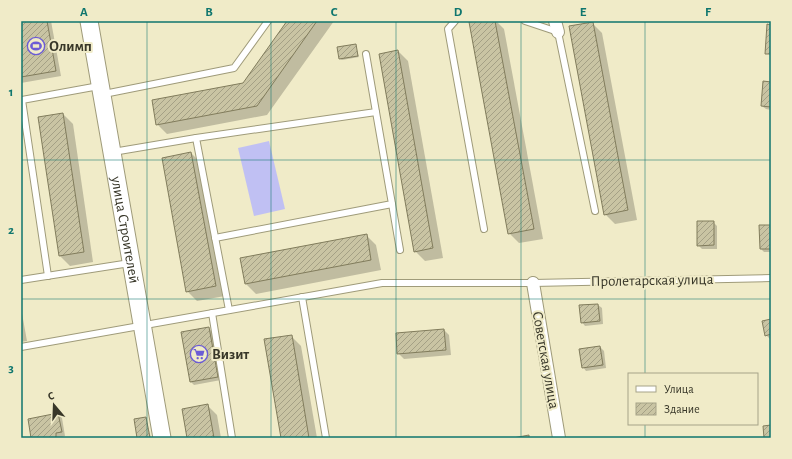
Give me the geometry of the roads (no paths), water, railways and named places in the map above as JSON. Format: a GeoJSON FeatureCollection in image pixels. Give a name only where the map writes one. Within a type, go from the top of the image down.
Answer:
{"type":"FeatureCollection","features":[{"type":"Feature","properties":{"kind":"main road","name":"улица Строителей"},"geometry":{"type":"LineString","coordinates":[[89,21],[162,438]]}},
{"type":"Feature","properties":{"kind":"street","name":"Советская улица"},"geometry":{"type":"LineString","coordinates":[[533,283],[559,438]]}},
{"type":"Feature","properties":{"kind":"lane"},"geometry":{"type":"LineString","coordinates":[[48,276],[21,100],[101,90],[234,68],[268,21]]}},
{"type":"Feature","properties":{"kind":"lane"},"geometry":{"type":"LineString","coordinates":[[455,21],[448,29],[484,229]]}},
{"type":"Feature","properties":{"kind":"lane"},"geometry":{"type":"LineString","coordinates":[[525,21],[556,26],[594,212]]}},
{"type":"Feature","properties":{"kind":"lane"},"geometry":{"type":"LineString","coordinates":[[366,54],[400,250]]}},
{"type":"Feature","properties":{"kind":"lane"},"geometry":{"type":"LineString","coordinates":[[113,152],[196,138],[376,112]]}},
{"type":"Feature","properties":{"kind":"lane"},"geometry":{"type":"LineString","coordinates":[[196,138],[228,310]]}},
{"type":"Feature","properties":{"kind":"lane"},"geometry":{"type":"LineString","coordinates":[[215,238],[392,204]]}},
{"type":"Feature","properties":{"kind":"lane"},"geometry":{"type":"LineString","coordinates":[[21,280],[132,263]]}},
{"type":"Feature","properties":{"kind":"lane","name":"Пролетарская улица"},"geometry":{"type":"LineString","coordinates":[[21,347],[382,283],[533,283],[771,278]]}},
{"type":"Feature","properties":{"kind":"lane"},"geometry":{"type":"LineString","coordinates":[[302,297],[326,438]]}},
{"type":"Feature","properties":{"kind":"lane"},"geometry":{"type":"LineString","coordinates":[[212,313],[232,438]]}},
{"type":"Feature","properties":{"kind":"place","name":"Олимп"},"geometry":{"type":"Point","coordinates":[36,46]}},
{"type":"Feature","properties":{"kind":"place","name":"Визит"},"geometry":{"type":"Point","coordinates":[199,354]}}]}
